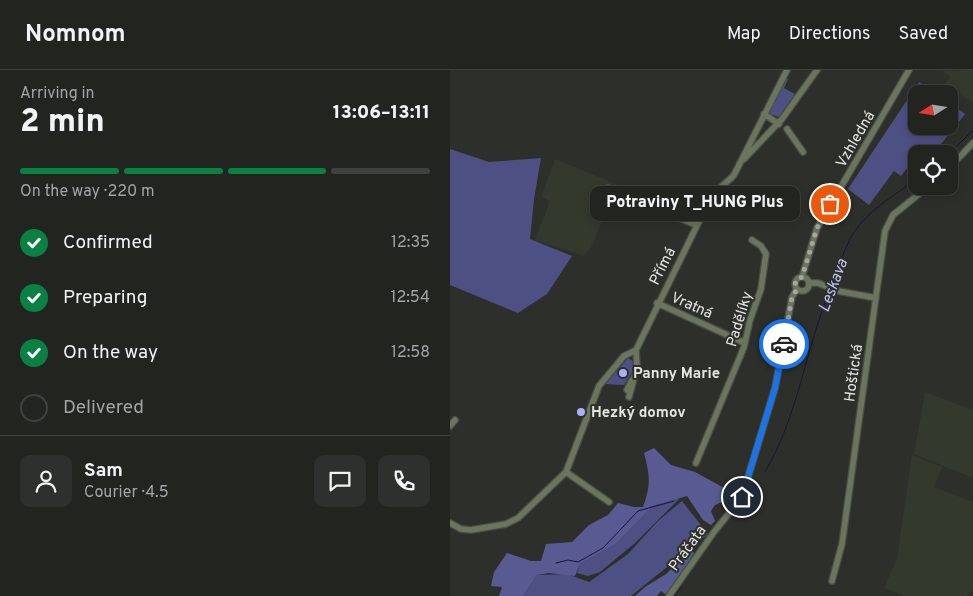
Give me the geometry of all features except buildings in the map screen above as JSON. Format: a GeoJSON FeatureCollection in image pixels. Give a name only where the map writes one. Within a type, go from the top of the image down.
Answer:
{"type":"FeatureCollection","features":[{"type":"Feature","properties":{"kind":"street"},"geometry":{"type":"LineString","coordinates":[[741,162],[787,70]]}},
{"type":"Feature","properties":{"kind":"street"},"geometry":{"type":"LineString","coordinates":[[741,162],[778,124],[816,70]]}},
{"type":"Feature","properties":{"kind":"street","name":"Vzhledná"},"geometry":{"type":"LineString","coordinates":[[802,277],[817,228],[909,70]]}},
{"type":"Feature","properties":{"kind":"street"},"geometry":{"type":"LineString","coordinates":[[764,114],[778,124]]}},
{"type":"Feature","properties":{"kind":"street"},"geometry":{"type":"LineString","coordinates":[[787,130],[803,152]]}},
{"type":"Feature","properties":{"kind":"street"},"geometry":{"type":"LineString","coordinates":[[958,159],[973,143]]}},
{"type":"Feature","properties":{"kind":"street","name":"Přímá"},"geometry":{"type":"LineString","coordinates":[[629,397],[637,367],[636,350],[657,303],[711,197],[718,188],[726,184],[734,175],[741,162]]}},
{"type":"Feature","properties":{"kind":"street"},"geometry":{"type":"LineString","coordinates":[[608,188],[696,225]]}},
{"type":"Feature","properties":{"kind":"street","name":"Hoštická"},"geometry":{"type":"LineString","coordinates":[[832,580],[842,548],[885,232],[888,223],[900,209],[918,195]]}},
{"type":"Feature","properties":{"kind":"street","name":"Padělíky"},"geometry":{"type":"LineString","coordinates":[[696,462],[745,343],[750,320],[761,289],[766,254],[761,246],[752,240]]}},
{"type":"Feature","properties":{"kind":"street"},"geometry":{"type":"LineString","coordinates":[[802,277],[807,279],[809,283],[805,290],[797,289],[795,282],[802,277]]}},
{"type":"Feature","properties":{"kind":"street"},"geometry":{"type":"LineString","coordinates":[[809,283],[818,283],[831,288],[876,298]]}},
{"type":"Feature","properties":{"kind":"street","name":"Práčata"},"geometry":{"type":"LineString","coordinates":[[668,596],[714,532],[737,506],[744,492],[775,388],[792,297],[797,289]]}},
{"type":"Feature","properties":{"kind":"street","name":"Vratná"},"geometry":{"type":"LineString","coordinates":[[657,303],[745,343]]}},
{"type":"Feature","properties":{"kind":"street"},"geometry":{"type":"LineString","coordinates":[[450,523],[461,529],[478,530],[506,524],[518,518],[566,472],[599,386],[624,356],[636,350]]}},
{"type":"Feature","properties":{"kind":"street","name":"Přímá"},"geometry":{"type":"LineString","coordinates":[[627,390],[637,367]]}},
{"type":"Feature","properties":{"kind":"street"},"geometry":{"type":"LineString","coordinates":[[450,426],[455,420]]}},
{"type":"Feature","properties":{"kind":"street"},"geometry":{"type":"LineString","coordinates":[[566,472],[609,502]]}},
{"type":"Feature","properties":{"kind":"shaded area"},"geometry":{"type":"Polygon","coordinates":[[[973,70],[973,103],[958,93],[958,85],[945,84],[950,76],[942,71],[973,70]]]}},
{"type":"Feature","properties":{"kind":"shaded area"},"geometry":{"type":"Polygon","coordinates":[[[786,77],[788,79],[784,88],[795,94],[779,117],[770,114],[769,111],[786,77]]]}},
{"type":"Feature","properties":{"kind":"shaded area"},"geometry":{"type":"Polygon","coordinates":[[[908,99],[908,135],[948,135],[940,145],[908,145],[908,167],[901,176],[894,171],[869,205],[848,189],[908,99]]]}},
{"type":"Feature","properties":{"kind":"shaded area"},"geometry":{"type":"Polygon","coordinates":[[[958,109],[965,114],[958,123],[958,109]]]}},
{"type":"Feature","properties":{"kind":"shaded area"},"geometry":{"type":"Polygon","coordinates":[[[450,149],[489,162],[541,158],[530,239],[572,256],[547,294],[518,313],[450,285],[450,149]]]}},
{"type":"Feature","properties":{"kind":"shaded area"},"geometry":{"type":"Polygon","coordinates":[[[555,159],[618,185],[590,249],[584,256],[535,240],[550,201],[541,197],[555,159]]]}},
{"type":"Feature","properties":{"kind":"shaded area"},"geometry":{"type":"Polygon","coordinates":[[[628,358],[633,361],[635,367],[624,385],[605,384],[628,358]]]}},
{"type":"Feature","properties":{"kind":"shaded area"},"geometry":{"type":"Polygon","coordinates":[[[925,392],[973,410],[973,478],[914,454],[925,392]]]}},
{"type":"Feature","properties":{"kind":"shaded area"},"geometry":{"type":"Polygon","coordinates":[[[654,448],[671,465],[695,472],[726,489],[722,502],[715,505],[711,511],[715,521],[711,525],[703,520],[687,496],[649,507],[649,510],[616,544],[580,564],[575,576],[549,573],[537,575],[523,596],[499,596],[502,587],[491,586],[494,572],[507,553],[531,561],[541,561],[546,544],[572,542],[589,525],[608,515],[618,503],[643,507],[649,480],[644,453],[654,448]]]}},
{"type":"Feature","properties":{"kind":"shaded area"},"geometry":{"type":"Polygon","coordinates":[[[912,455],[942,467],[934,487],[973,502],[973,590],[967,596],[904,596],[884,588],[897,559],[912,455]]]}},
{"type":"Feature","properties":{"kind":"shaded area"},"geometry":{"type":"Polygon","coordinates":[[[680,498],[635,543],[600,572],[588,576],[577,573],[580,564],[616,544],[649,510],[649,507],[680,498]]]}},
{"type":"Feature","properties":{"kind":"shaded area"},"geometry":{"type":"Polygon","coordinates":[[[682,501],[708,534],[631,596],[523,596],[537,575],[567,574],[589,582],[628,554],[658,521],[682,501]]]}},
{"type":"Feature","properties":{"kind":"shaded area"},"geometry":{"type":"Polygon","coordinates":[[[691,550],[694,553],[671,590],[665,594],[661,591],[657,596],[635,596],[645,587],[666,574],[691,550]]]}},
{"type":"Feature","properties":{"kind":"waterway","name":"Leskava"},"geometry":{"type":"LineString","coordinates":[[958,145],[973,130]]}},
{"type":"Feature","properties":{"kind":"waterway","name":"Leskava"},"geometry":{"type":"LineString","coordinates":[[832,286],[850,239],[856,230],[871,213],[908,186]]}},
{"type":"Feature","properties":{"kind":"waterway","name":"Leskava"},"geometry":{"type":"LineString","coordinates":[[765,472],[786,429],[821,313],[830,290]]}},
{"type":"Feature","properties":{"kind":"waterway"},"geometry":{"type":"LineString","coordinates":[[556,563],[568,560],[578,562],[603,548],[638,511],[674,501]]}},
{"type":"Feature","properties":{"kind":"waterway","name":"Leskava"},"geometry":{"type":"LineString","coordinates":[[674,596],[681,587]]}},
{"type":"Feature","properties":{"kind":"way so far"},"geometry":{"type":"LineString","coordinates":[[784,344],[792,297],[797,289],[795,282],[798,278],[802,277],[817,228],[830,204]]}},
{"type":"Feature","properties":{"kind":"place","name":"Potraviny T_HUNG Plus"},"geometry":{"type":"Point","coordinates":[830,204]}},
{"type":"Feature","properties":{"kind":"place","name":"Panny Marie"},"geometry":{"type":"Point","coordinates":[623,373]}},
{"type":"Feature","properties":{"kind":"place","name":"Hezký domov"},"geometry":{"type":"Point","coordinates":[581,412]}},
{"type":"Feature","properties":{"kind":"route"},"geometry":{"type":"LineString","coordinates":[[742,497],[750,477],[775,388],[784,344]]}}]}
